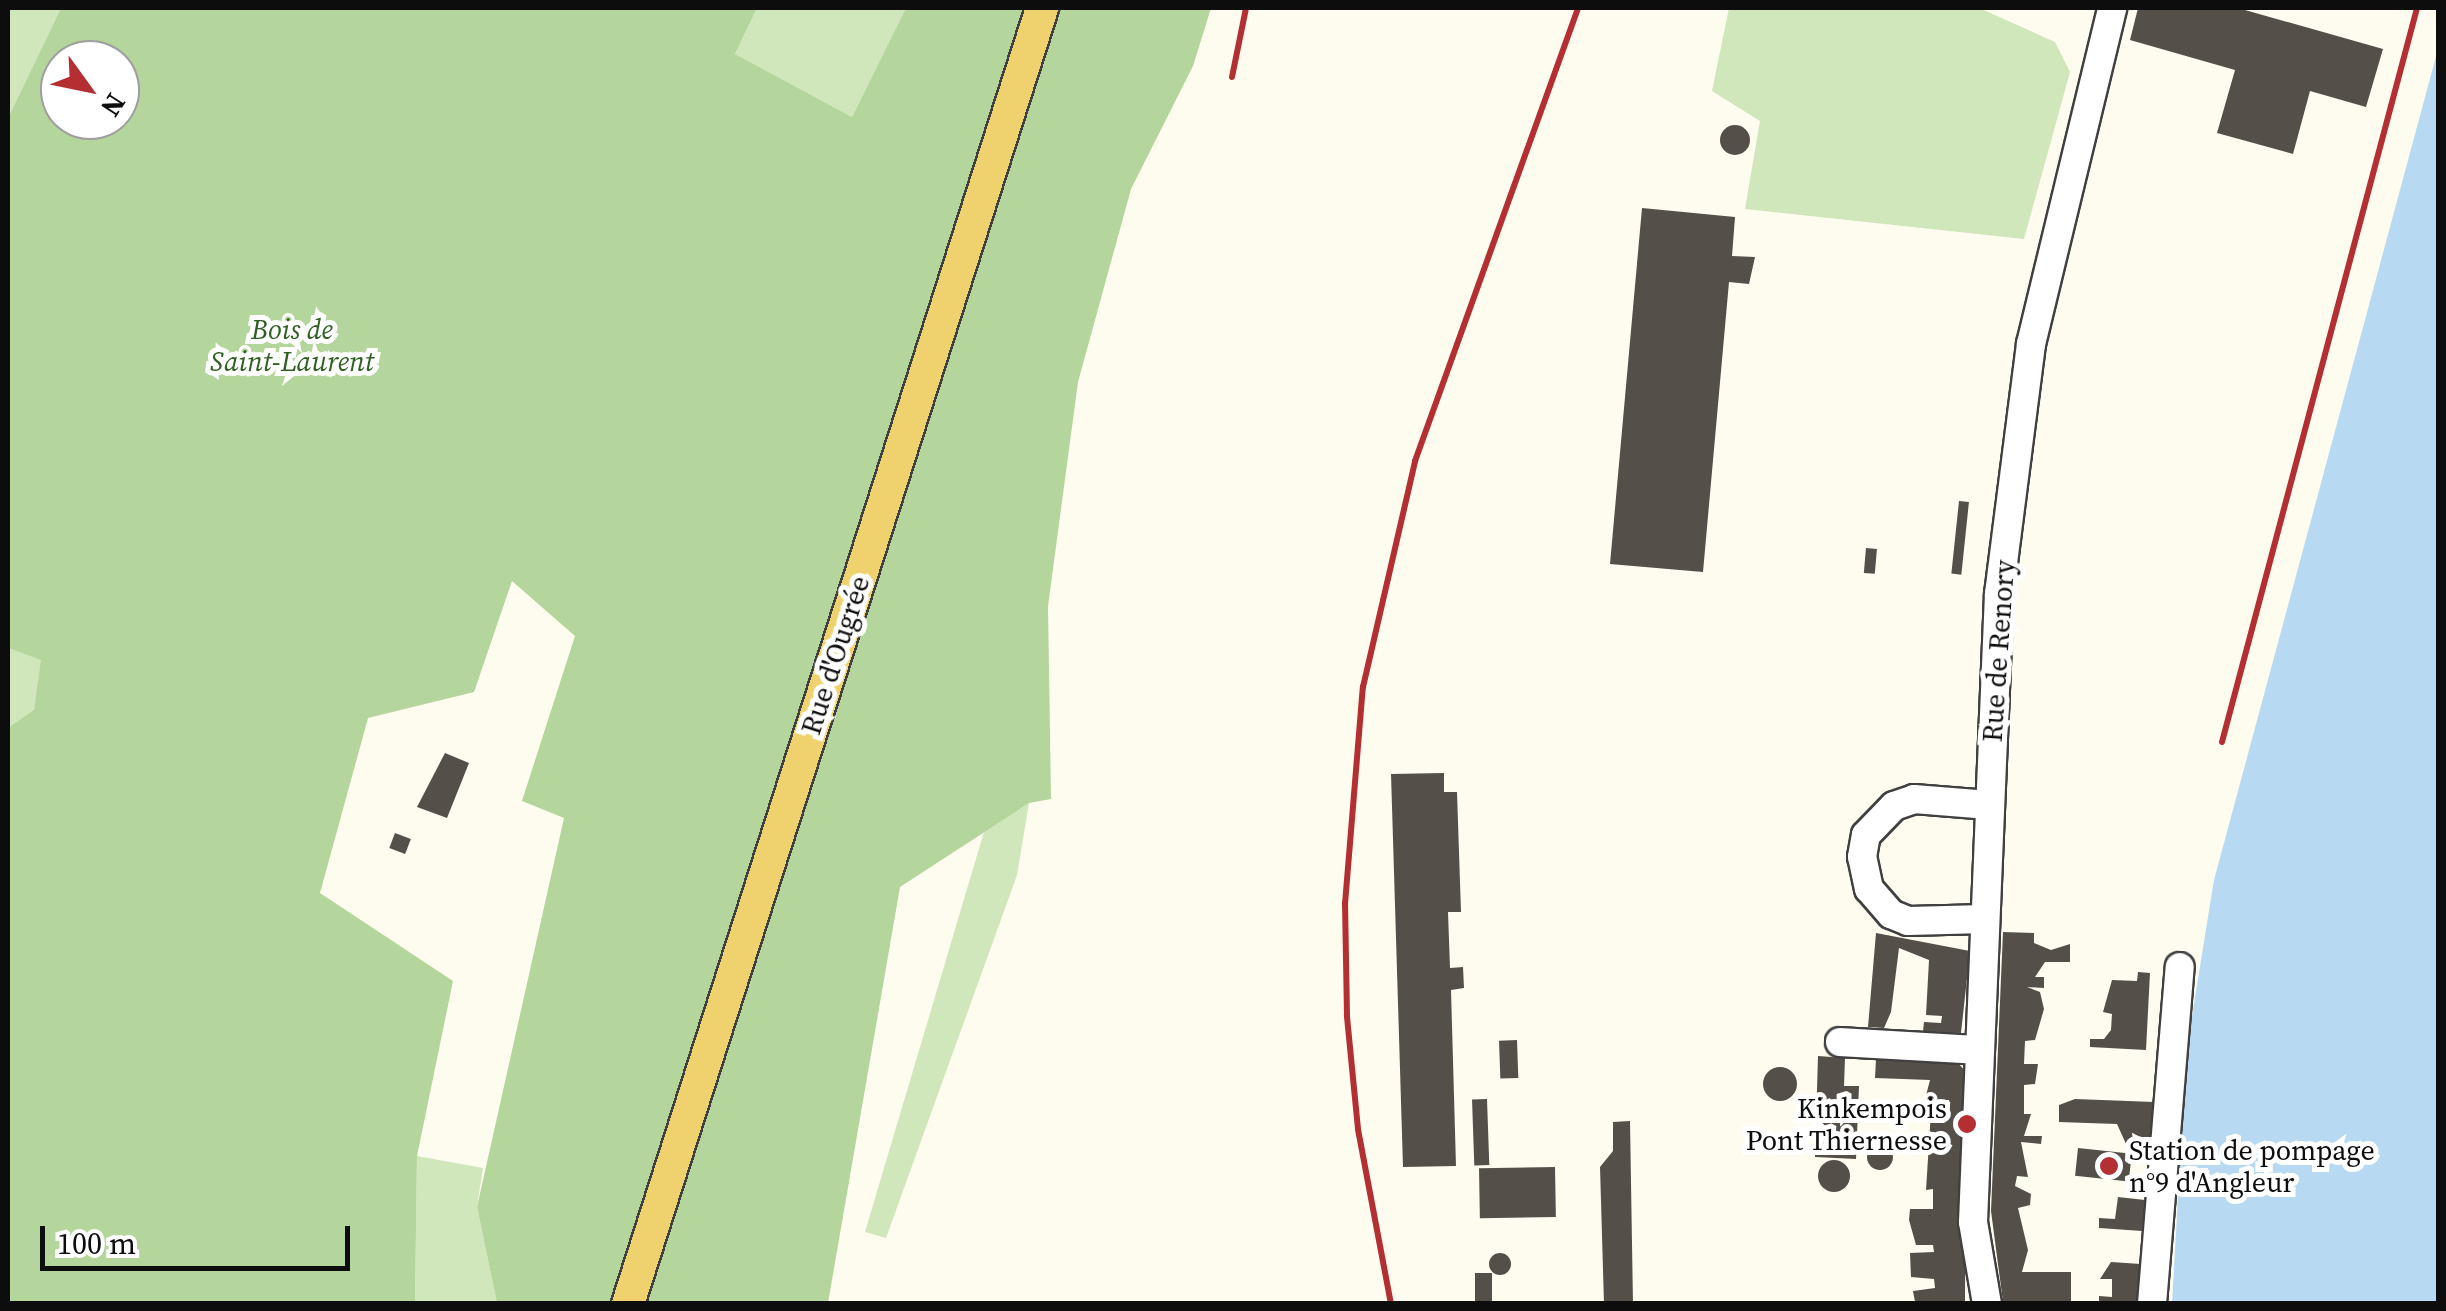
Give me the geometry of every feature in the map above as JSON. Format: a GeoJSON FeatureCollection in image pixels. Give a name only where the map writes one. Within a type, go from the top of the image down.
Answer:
{"type":"FeatureCollection","features":[{"type":"Feature","properties":{"kind":"main road","name":"Rue d'Ougrée"},"geometry":{"type":"LineString","coordinates":[[628,1304],[1042,8]]}},
{"type":"Feature","properties":{"kind":"street","name":"Rue de Renory"},"geometry":{"type":"LineString","coordinates":[[1987,1304],[1974,1222],[1999,594],[2027,369],[2112,8]]}},
{"type":"Feature","properties":{"kind":"street"},"geometry":{"type":"LineString","coordinates":[[1985,919],[1908,921],[1891,914],[1869,889],[1862,857],[1866,835],[1894,806],[1914,799],[1989,805]]}},
{"type":"Feature","properties":{"kind":"street"},"geometry":{"type":"LineString","coordinates":[[2152,1304],[2180,967]]}},
{"type":"Feature","properties":{"kind":"street"},"geometry":{"type":"LineString","coordinates":[[1840,1042],[1980,1050]]}},
{"type":"Feature","properties":{"kind":"green space"},"geometry":{"type":"Polygon","coordinates":[[[8,8],[61,8],[46,40],[40,40],[40,52],[8,118],[8,8]]]}},
{"type":"Feature","properties":{"kind":"green space","name":"Bois de Saint-Laurent"},"geometry":{"type":"Polygon","coordinates":[[[61,8],[757,8],[735,54],[852,117],[906,8],[1211,8],[1193,66],[1131,189],[1078,382],[1048,606],[1051,799],[1029,803],[900,887],[828,1303],[497,1303],[477,1207],[564,818],[522,801],[575,636],[512,581],[474,692],[368,718],[320,893],[453,981],[417,1156],[415,1303],[8,1303],[8,728],[34,710],[41,660],[8,648],[8,118],[40,52],[40,140],[140,140],[140,40],[46,40],[61,8]]]}},
{"type":"Feature","properties":{"kind":"green space"},"geometry":{"type":"Polygon","coordinates":[[[757,8],[906,8],[852,117],[735,54],[757,8]]]}},
{"type":"Feature","properties":{"kind":"green space"},"geometry":{"type":"Polygon","coordinates":[[[1729,8],[1979,8],[2055,42],[2070,72],[2024,239],[1745,209],[1760,121],[1712,91],[1729,8]]]}},
{"type":"Feature","properties":{"kind":"green space"},"geometry":{"type":"Polygon","coordinates":[[[8,648],[42,660],[34,711],[8,728],[8,648]]]}},
{"type":"Feature","properties":{"kind":"green space"},"geometry":{"type":"Polygon","coordinates":[[[1029,803],[1017,875],[886,1238],[865,1232],[984,832],[1029,803]]]}},
{"type":"Feature","properties":{"kind":"green space"},"geometry":{"type":"Polygon","coordinates":[[[417,1156],[483,1168],[477,1207],[497,1303],[415,1304],[417,1156]]]}},
{"type":"Feature","properties":{"kind":"water"},"geometry":{"type":"Polygon","coordinates":[[[2438,49],[2438,1303],[2172,1304],[2186,1053],[2214,880],[2438,49]]]}},
{"type":"Feature","properties":{"kind":"building"},"geometry":{"type":"Polygon","coordinates":[[[2138,8],[2238,8],[2383,49],[2366,107],[2310,91],[2293,154],[2217,133],[2235,70],[2130,40],[2138,8]]]}},
{"type":"Feature","properties":{"kind":"building"},"geometry":{"type":"Polygon","coordinates":[[[1735,125],[1746,129],[1750,140],[1746,151],[1735,155],[1724,151],[1720,140],[1724,129],[1735,125]]]}},
{"type":"Feature","properties":{"kind":"building"},"geometry":{"type":"Polygon","coordinates":[[[1642,208],[1735,217],[1732,256],[1755,257],[1749,284],[1729,282],[1703,572],[1610,564],[1642,208]]]}},
{"type":"Feature","properties":{"kind":"building"},"geometry":{"type":"Polygon","coordinates":[[[1959,501],[1969,502],[1961,575],[1951,574],[1959,501]]]}},
{"type":"Feature","properties":{"kind":"building"},"geometry":{"type":"Polygon","coordinates":[[[1866,548],[1877,549],[1875,574],[1864,573],[1866,548]]]}},
{"type":"Feature","properties":{"kind":"building"},"geometry":{"type":"Polygon","coordinates":[[[445,753],[469,763],[447,818],[417,807],[445,753]]]}},
{"type":"Feature","properties":{"kind":"building"},"geometry":{"type":"Polygon","coordinates":[[[1444,773],[1444,792],[1457,792],[1461,912],[1448,912],[1450,968],[1463,967],[1464,988],[1451,990],[1456,1166],[1403,1167],[1391,774],[1444,773]]]}},
{"type":"Feature","properties":{"kind":"building"},"geometry":{"type":"Polygon","coordinates":[[[395,833],[411,839],[405,854],[389,848],[395,833]]]}},
{"type":"Feature","properties":{"kind":"building"},"geometry":{"type":"Polygon","coordinates":[[[2003,932],[2034,933],[2034,943],[2051,950],[2070,944],[2070,962],[2045,962],[2035,977],[2044,977],[2044,988],[2027,987],[2040,992],[2044,1009],[2035,1040],[2025,1041],[2024,1064],[2038,1064],[2035,1084],[2024,1085],[2024,1114],[2031,1114],[2024,1136],[2042,1136],[2041,1144],[2021,1142],[2028,1177],[2017,1176],[2015,1186],[2031,1194],[2030,1205],[2018,1208],[2028,1250],[2022,1272],[2071,1272],[2071,1304],[2003,1302],[1991,1211],[2003,932]]]}},
{"type":"Feature","properties":{"kind":"building"},"geometry":{"type":"Polygon","coordinates":[[[1876,933],[1970,951],[1961,1033],[1923,1031],[1924,1022],[1941,1023],[1942,1016],[1926,1015],[1929,960],[1899,948],[1891,1012],[1884,1028],[1868,1027],[1876,933]]]}},
{"type":"Feature","properties":{"kind":"building"},"geometry":{"type":"Polygon","coordinates":[[[2138,972],[2150,973],[2146,1050],[2090,1047],[2090,1039],[2104,1039],[2111,1030],[2112,1014],[2103,1012],[2112,980],[2137,981],[2138,972]]]}},
{"type":"Feature","properties":{"kind":"building"},"geometry":{"type":"Polygon","coordinates":[[[1517,1040],[1518,1078],[1500,1079],[1499,1041],[1517,1040]]]}},
{"type":"Feature","properties":{"kind":"building"},"geometry":{"type":"Polygon","coordinates":[[[1818,1056],[1845,1058],[1844,1086],[1859,1086],[1856,1159],[1815,1157],[1818,1056]]]}},
{"type":"Feature","properties":{"kind":"building"},"geometry":{"type":"Polygon","coordinates":[[[1876,1059],[1959,1064],[1966,1072],[1965,1304],[1915,1302],[1913,1291],[1935,1288],[1934,1279],[1911,1277],[1910,1253],[1934,1252],[1933,1245],[1916,1245],[1909,1220],[1910,1209],[1933,1209],[1933,1189],[1926,1190],[1931,1111],[1922,1111],[1930,1080],[1875,1078],[1876,1059]]]}},
{"type":"Feature","properties":{"kind":"building"},"geometry":{"type":"Polygon","coordinates":[[[1780,1067],[1792,1072],[1797,1084],[1792,1096],[1780,1101],[1768,1096],[1763,1084],[1768,1072],[1780,1067]]]}},
{"type":"Feature","properties":{"kind":"building"},"geometry":{"type":"Polygon","coordinates":[[[1487,1099],[1489,1165],[1474,1165],[1472,1100],[1487,1099]]]}},
{"type":"Feature","properties":{"kind":"building"},"geometry":{"type":"Polygon","coordinates":[[[2075,1099],[2154,1102],[2150,1145],[2126,1144],[2117,1124],[2059,1122],[2059,1105],[2075,1099]]]}},
{"type":"Feature","properties":{"kind":"building"},"geometry":{"type":"Polygon","coordinates":[[[1630,1121],[1633,1304],[1604,1304],[1600,1167],[1613,1151],[1613,1122],[1630,1121]]]}},
{"type":"Feature","properties":{"kind":"building"},"geometry":{"type":"Polygon","coordinates":[[[1880,1144],[1889,1148],[1893,1157],[1889,1166],[1880,1170],[1871,1166],[1867,1157],[1871,1148],[1880,1144]]]}},
{"type":"Feature","properties":{"kind":"building","name":"Station de pompage n°9 d'Angleur"},"geometry":{"type":"Polygon","coordinates":[[[2078,1148],[2132,1154],[2129,1181],[2075,1176],[2078,1148]]]}},
{"type":"Feature","properties":{"kind":"building"},"geometry":{"type":"Polygon","coordinates":[[[1834,1160],[1846,1164],[1850,1176],[1846,1188],[1834,1192],[1822,1188],[1818,1176],[1822,1164],[1834,1160]]]}},
{"type":"Feature","properties":{"kind":"building"},"geometry":{"type":"Polygon","coordinates":[[[1555,1167],[1556,1217],[1480,1218],[1479,1168],[1555,1167]]]}},
{"type":"Feature","properties":{"kind":"building"},"geometry":{"type":"Polygon","coordinates":[[[2118,1197],[2145,1200],[2142,1231],[2099,1228],[2099,1218],[2115,1219],[2118,1197]]]}},
{"type":"Feature","properties":{"kind":"building"},"geometry":{"type":"Polygon","coordinates":[[[1500,1253],[1511,1264],[1500,1275],[1489,1264],[1500,1253]]]}},
{"type":"Feature","properties":{"kind":"building"},"geometry":{"type":"Polygon","coordinates":[[[2111,1262],[2141,1264],[2140,1304],[2099,1304],[2099,1296],[2112,1297],[2112,1279],[2100,1279],[2111,1262]]]}},
{"type":"Feature","properties":{"kind":"building"},"geometry":{"type":"Polygon","coordinates":[[[1475,1273],[1492,1273],[1492,1304],[1475,1304],[1475,1273]]]}},
{"type":"Feature","properties":{"kind":"railway"},"geometry":{"type":"LineString","coordinates":[[1232,77],[1246,8]]}},
{"type":"Feature","properties":{"kind":"railway"},"geometry":{"type":"LineString","coordinates":[[1391,1304],[1358,1129],[1347,1016],[1345,904],[1363,687],[1415,461],[1578,8]]}},
{"type":"Feature","properties":{"kind":"railway"},"geometry":{"type":"LineString","coordinates":[[2222,742],[2417,8]]}},
{"type":"Feature","properties":{"kind":"place","name":"Kinkempois Pont Thiernesse"},"geometry":{"type":"Point","coordinates":[1967,1124]}},
{"type":"Feature","properties":{"kind":"place","name":"Station de pompage n°9 d'Angleur"},"geometry":{"type":"Point","coordinates":[2109,1166]}}]}
